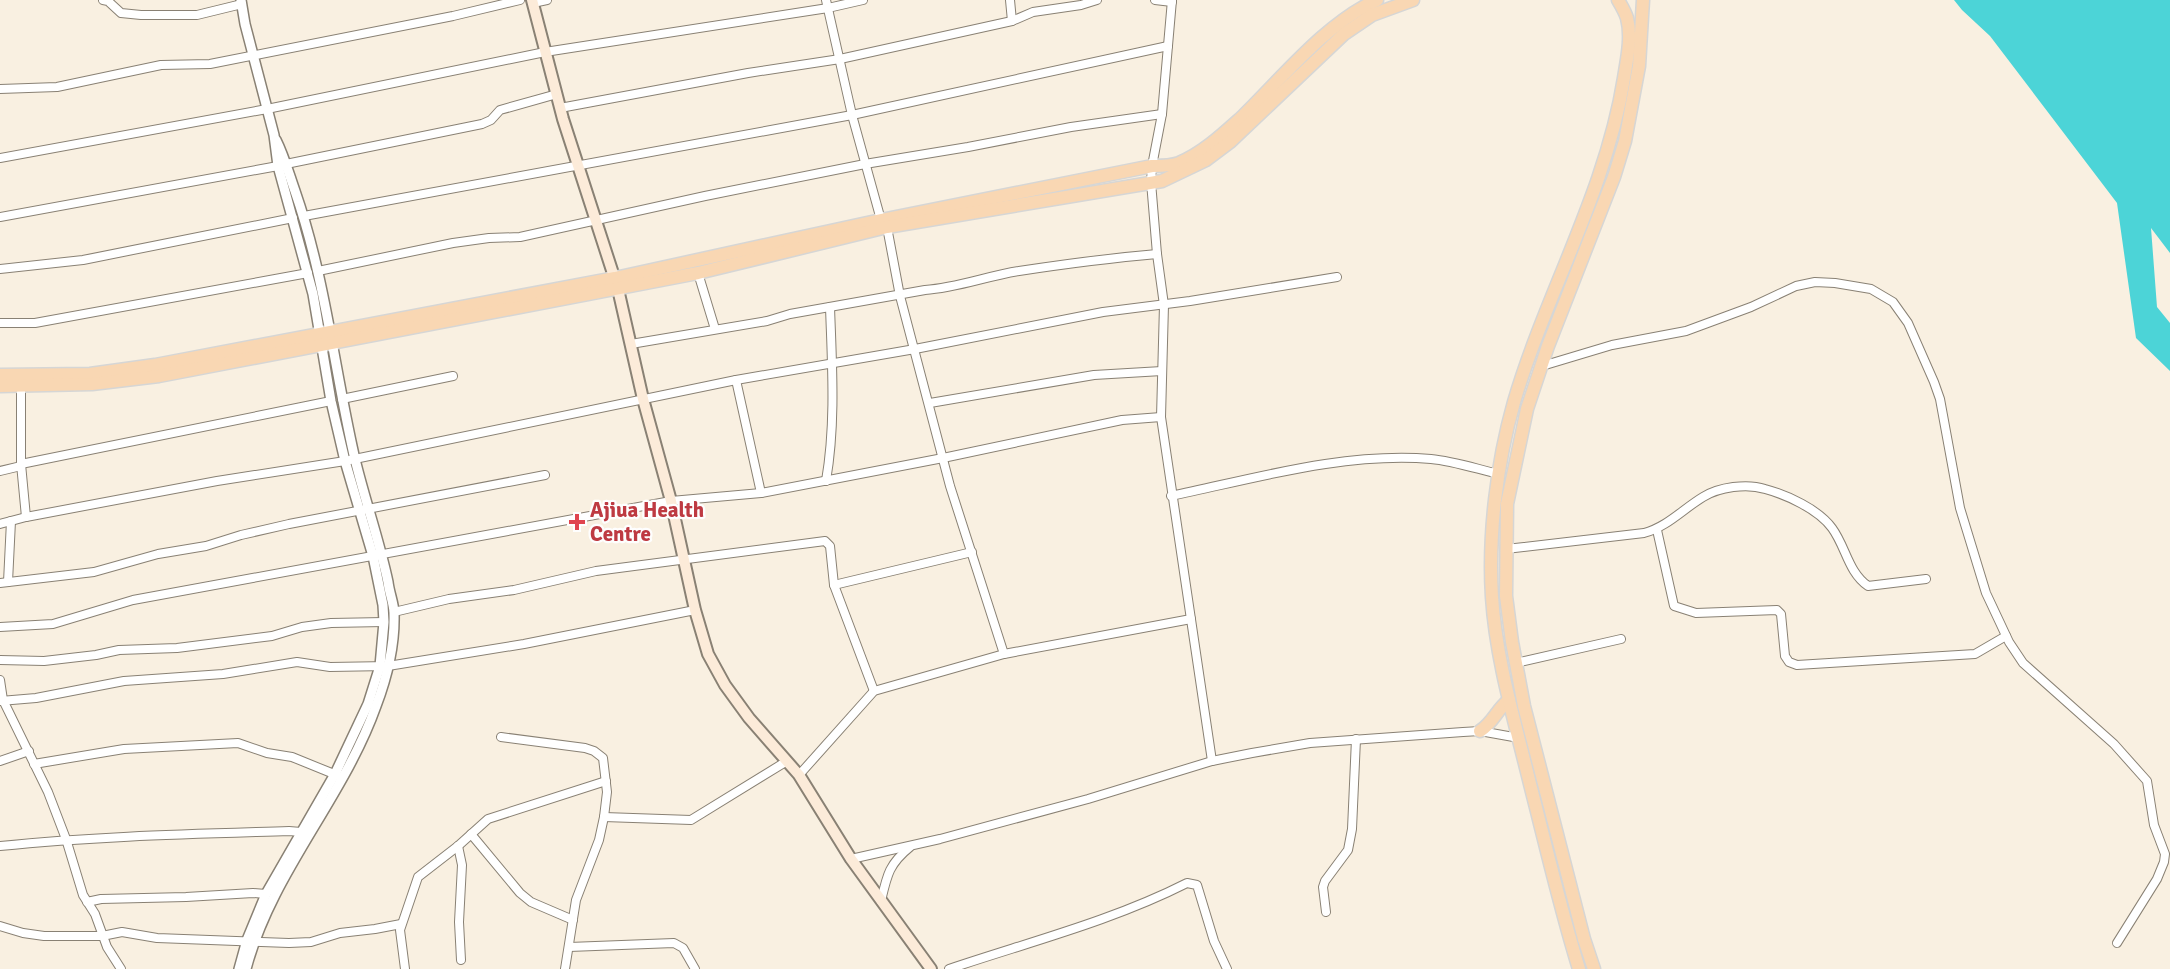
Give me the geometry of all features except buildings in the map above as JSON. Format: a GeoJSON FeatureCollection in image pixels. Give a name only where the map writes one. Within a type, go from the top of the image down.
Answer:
{"type":"FeatureCollection","features":[{"type":"Feature","properties":{"kind":"main road"},"geometry":{"type":"LineString","coordinates":[[0,386],[21,387],[127,381],[326,338],[616,283],[1152,166],[1177,164],[1202,151],[1224,133],[1335,25],[1377,0]]}},
{"type":"Feature","properties":{"kind":"main road"},"geometry":{"type":"LineString","coordinates":[[616,283],[698,273],[884,224],[1162,182],[1206,160],[1230,142],[1344,34],[1372,15],[1413,0]]}},
{"type":"Feature","properties":{"kind":"main road"},"geometry":{"type":"LineString","coordinates":[[1579,969],[1562,915],[1509,700],[1492,596],[1494,514],[1504,443],[1518,391],[1594,191],[1622,93],[1629,34],[1626,17],[1618,0]]}},
{"type":"Feature","properties":{"kind":"main road"},"geometry":{"type":"LineString","coordinates":[[1594,969],[1524,706],[1506,596],[1507,504],[1527,409],[1614,177],[1625,141],[1640,66],[1643,0]]}},
{"type":"Feature","properties":{"kind":"main road"},"geometry":{"type":"LineString","coordinates":[[532,2],[560,108],[616,283],[695,610],[708,654],[725,685],[749,718],[799,775],[851,859],[931,969]]}},
{"type":"Feature","properties":{"kind":"main road"},"geometry":{"type":"LineString","coordinates":[[0,375],[90,374],[326,338]]}},
{"type":"Feature","properties":{"kind":"main road"},"geometry":{"type":"LineString","coordinates":[[1480,731],[1493,720],[1500,706],[1509,700]]}},
{"type":"Feature","properties":{"kind":"street"},"geometry":{"type":"LineString","coordinates":[[106,0],[121,13],[157,15],[197,15],[242,2],[293,218],[342,399],[364,510]]}},
{"type":"Feature","properties":{"kind":"street"},"geometry":{"type":"LineString","coordinates":[[0,89],[57,87],[161,65],[210,64],[520,0]]}},
{"type":"Feature","properties":{"kind":"street"},"geometry":{"type":"LineString","coordinates":[[532,2],[547,0]]}},
{"type":"Feature","properties":{"kind":"street"},"geometry":{"type":"LineString","coordinates":[[0,158],[267,109],[545,52],[827,4],[863,0]]}},
{"type":"Feature","properties":{"kind":"street"},"geometry":{"type":"LineString","coordinates":[[1010,0],[1012,21]]}},
{"type":"Feature","properties":{"kind":"street"},"geometry":{"type":"LineString","coordinates":[[560,108],[748,73],[840,59],[1012,21],[1033,12],[1081,5],[1097,0]]}},
{"type":"Feature","properties":{"kind":"street"},"geometry":{"type":"LineString","coordinates":[[1155,0],[1172,1],[1162,114],[1151,182],[1164,304],[1161,417],[1212,761]]}},
{"type":"Feature","properties":{"kind":"street"},"geometry":{"type":"LineString","coordinates":[[827,4],[852,114],[884,224],[900,296],[943,458],[1004,654]]}},
{"type":"Feature","properties":{"kind":"street"},"geometry":{"type":"LineString","coordinates":[[304,216],[852,114],[1168,46]]}},
{"type":"Feature","properties":{"kind":"street"},"geometry":{"type":"LineString","coordinates":[[0,217],[282,165],[482,124],[491,120],[500,110],[556,94]]}},
{"type":"Feature","properties":{"kind":"street"},"geometry":{"type":"LineString","coordinates":[[318,271],[453,243],[520,237],[705,196],[865,164],[1071,127],[1162,114]]}},
{"type":"Feature","properties":{"kind":"street"},"geometry":{"type":"LineString","coordinates":[[246,969],[250,940],[339,776],[384,666],[394,612],[364,510],[345,460],[331,401],[318,271],[304,216],[282,165]]}},
{"type":"Feature","properties":{"kind":"street"},"geometry":{"type":"LineString","coordinates":[[0,269],[83,260],[293,218]]}},
{"type":"Feature","properties":{"kind":"street"},"geometry":{"type":"LineString","coordinates":[[631,344],[945,288],[1019,271],[1088,260],[1157,254]]}},
{"type":"Feature","properties":{"kind":"street"},"geometry":{"type":"LineString","coordinates":[[0,323],[35,323],[308,273]]}},
{"type":"Feature","properties":{"kind":"street"},"geometry":{"type":"LineString","coordinates":[[698,273],[715,329]]}},
{"type":"Feature","properties":{"kind":"street"},"geometry":{"type":"LineString","coordinates":[[0,524],[26,517],[217,481],[345,460],[736,380],[915,349],[1102,312],[1337,277]]}},
{"type":"Feature","properties":{"kind":"street"},"geometry":{"type":"LineString","coordinates":[[1542,366],[1612,345],[1686,331],[1796,286],[1815,282],[1871,289],[1893,302],[1908,323],[1940,399],[1960,508],[1986,593],[2006,636],[2023,663],[2114,744],[2146,781],[2154,825],[2165,854],[2164,862],[2157,879],[2117,943]]}},
{"type":"Feature","properties":{"kind":"street"},"geometry":{"type":"LineString","coordinates":[[826,481],[831,452],[833,412],[830,307]]}},
{"type":"Feature","properties":{"kind":"street"},"geometry":{"type":"LineString","coordinates":[[930,403],[1094,375],[1162,371]]}},
{"type":"Feature","properties":{"kind":"street"},"geometry":{"type":"LineString","coordinates":[[342,399],[453,376]]}},
{"type":"Feature","properties":{"kind":"street"},"geometry":{"type":"LineString","coordinates":[[736,380],[761,493]]}},
{"type":"Feature","properties":{"kind":"street"},"geometry":{"type":"LineString","coordinates":[[21,387],[21,465],[26,517]]}},
{"type":"Feature","properties":{"kind":"street"},"geometry":{"type":"LineString","coordinates":[[0,471],[331,401]]}},
{"type":"Feature","properties":{"kind":"street"},"geometry":{"type":"LineString","coordinates":[[0,627],[53,624],[133,600],[670,501],[761,493],[1122,420],[1161,417]]}},
{"type":"Feature","properties":{"kind":"street"},"geometry":{"type":"LineString","coordinates":[[1171,496],[1322,464],[1367,458],[1433,459],[1499,474]]}},
{"type":"Feature","properties":{"kind":"street"},"geometry":{"type":"LineString","coordinates":[[11,521],[4,582],[94,572],[158,554],[206,546],[241,535],[545,475]]}},
{"type":"Feature","properties":{"kind":"street"},"geometry":{"type":"LineString","coordinates":[[1506,549],[1657,530],[1704,496],[1718,490],[1737,487],[1764,488],[1815,513],[1832,528],[1855,573],[1868,586],[1926,579]]}},
{"type":"Feature","properties":{"kind":"street"},"geometry":{"type":"LineString","coordinates":[[1657,530],[1674,606],[1696,613],[1777,610],[1781,614],[1785,656],[1789,662],[1797,665],[1963,656],[1975,654],[2006,636]]}},
{"type":"Feature","properties":{"kind":"street"},"geometry":{"type":"LineString","coordinates":[[394,612],[448,599],[514,590],[596,571],[825,541],[830,546],[834,585],[874,691]]}},
{"type":"Feature","properties":{"kind":"street"},"geometry":{"type":"LineString","coordinates":[[834,585],[972,552]]}},
{"type":"Feature","properties":{"kind":"street"},"geometry":{"type":"LineString","coordinates":[[378,555],[384,622],[384,666]]}},
{"type":"Feature","properties":{"kind":"street"},"geometry":{"type":"LineString","coordinates":[[2,701],[36,698],[124,681],[224,674],[297,662],[330,668],[384,666],[524,644],[695,610]]}},
{"type":"Feature","properties":{"kind":"street"},"geometry":{"type":"LineString","coordinates":[[799,775],[874,691],[1004,654],[1191,619]]}},
{"type":"Feature","properties":{"kind":"street"},"geometry":{"type":"LineString","coordinates":[[0,660],[44,662],[119,650],[177,648],[272,636],[302,627],[331,623],[384,622]]}},
{"type":"Feature","properties":{"kind":"street"},"geometry":{"type":"LineString","coordinates":[[1516,663],[1621,639]]}},
{"type":"Feature","properties":{"kind":"street"},"geometry":{"type":"LineString","coordinates":[[0,680],[2,701],[48,792],[66,839],[78,882],[95,914],[102,936],[121,969]]}},
{"type":"Feature","properties":{"kind":"street"},"geometry":{"type":"LineString","coordinates":[[851,859],[911,846],[1098,796],[1212,761],[1310,743],[1480,731],[1519,738]]}},
{"type":"Feature","properties":{"kind":"street"},"geometry":{"type":"LineString","coordinates":[[501,737],[585,748],[603,758],[606,781],[604,817],[599,840],[580,885],[565,969]]}},
{"type":"Feature","properties":{"kind":"street"},"geometry":{"type":"LineString","coordinates":[[1326,912],[1324,880],[1348,850],[1352,829],[1356,739]]}},
{"type":"Feature","properties":{"kind":"street"},"geometry":{"type":"LineString","coordinates":[[34,764],[124,748],[237,743],[267,753],[292,757],[339,776]]}},
{"type":"Feature","properties":{"kind":"street"},"geometry":{"type":"LineString","coordinates":[[0,761],[29,751]]}},
{"type":"Feature","properties":{"kind":"street"},"geometry":{"type":"LineString","coordinates":[[604,817],[691,820],[787,761]]}},
{"type":"Feature","properties":{"kind":"street"},"geometry":{"type":"LineString","coordinates":[[239,969],[266,894],[301,832],[339,776]]}},
{"type":"Feature","properties":{"kind":"street"},"geometry":{"type":"LineString","coordinates":[[405,969],[400,930],[418,876],[458,846],[488,819],[606,781]]}},
{"type":"Feature","properties":{"kind":"street"},"geometry":{"type":"LineString","coordinates":[[0,846],[66,839],[301,832]]}},
{"type":"Feature","properties":{"kind":"street"},"geometry":{"type":"LineString","coordinates":[[471,834],[520,893],[531,902],[573,920]]}},
{"type":"Feature","properties":{"kind":"street"},"geometry":{"type":"LineString","coordinates":[[458,846],[462,865],[459,922],[461,960]]}},
{"type":"Feature","properties":{"kind":"street"},"geometry":{"type":"LineString","coordinates":[[881,901],[890,868],[896,858],[911,846]]}},
{"type":"Feature","properties":{"kind":"street"},"geometry":{"type":"LineString","coordinates":[[949,969],[1127,910],[1165,895],[1187,882],[1197,885],[1214,941],[1227,969]]}},
{"type":"Feature","properties":{"kind":"street"},"geometry":{"type":"LineString","coordinates":[[87,902],[101,899],[186,897],[228,893],[266,894]]}},
{"type":"Feature","properties":{"kind":"street"},"geometry":{"type":"LineString","coordinates":[[0,926],[22,933],[44,936],[102,936],[122,932],[176,939],[250,940],[274,943],[311,942],[340,933],[401,924]]}},
{"type":"Feature","properties":{"kind":"street"},"geometry":{"type":"LineString","coordinates":[[569,948],[674,943],[683,948],[695,969]]}},
{"type":"Feature","properties":{"kind":"water"},"geometry":{"type":"Polygon","coordinates":[[[1954,0],[2170,0],[2170,253],[2151,228],[2157,307],[2170,323],[2170,371],[2136,338],[2117,203],[1990,36],[1954,0]]]}},
{"type":"Feature","properties":{"kind":"place","name":"Ajiua Health Centre"},"geometry":{"type":"Point","coordinates":[577,522]}}]}
